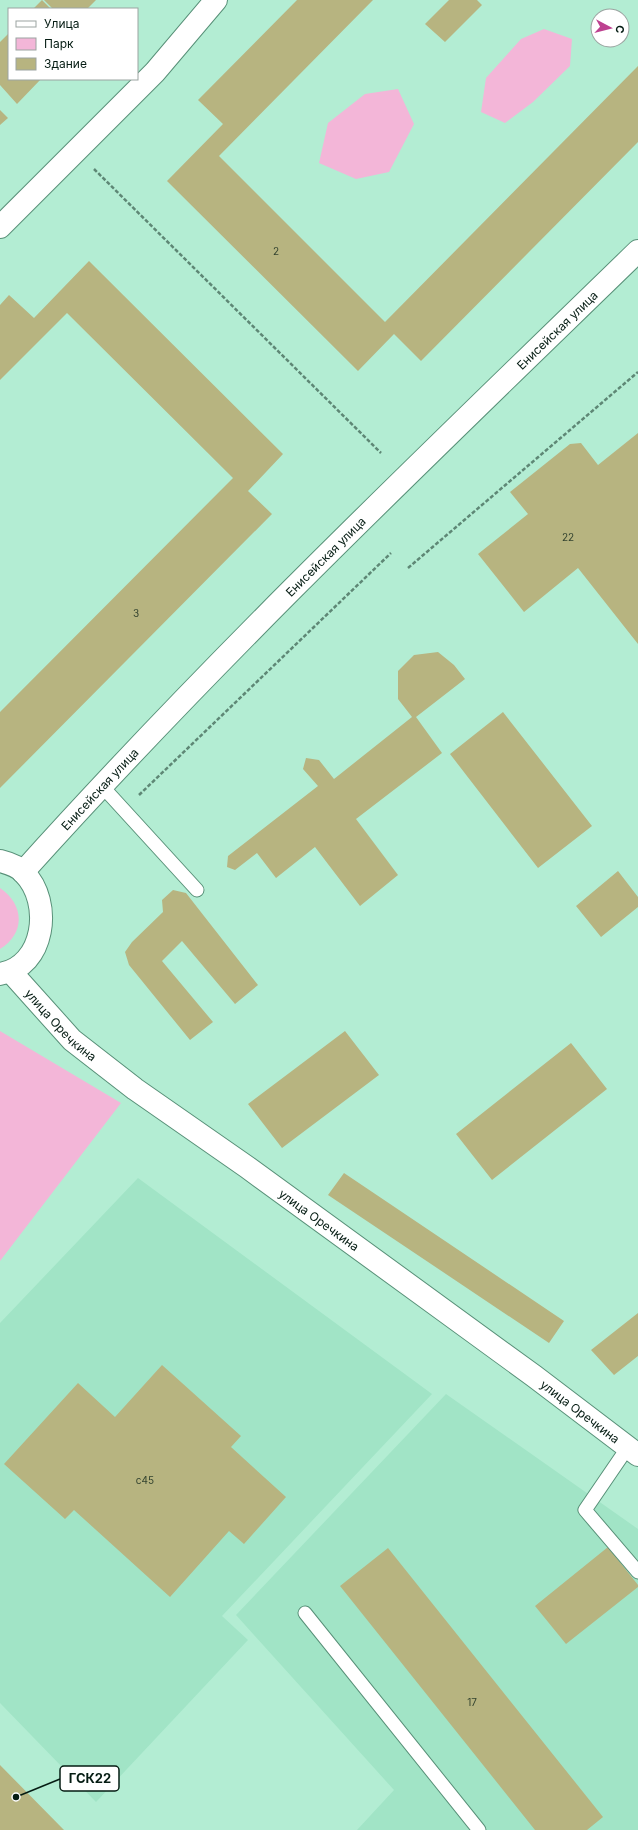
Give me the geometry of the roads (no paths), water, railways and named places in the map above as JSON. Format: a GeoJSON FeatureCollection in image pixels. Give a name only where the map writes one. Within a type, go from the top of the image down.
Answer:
{"type":"FeatureCollection","features":[{"type":"Feature","properties":{"kind":"street"},"geometry":{"type":"LineString","coordinates":[[0,227],[77,152],[155,72],[216,0]]}},
{"type":"Feature","properties":{"kind":"street","name":"Енисейская улица"},"geometry":{"type":"LineString","coordinates":[[23,872],[102,785],[357,524],[638,251]]}},
{"type":"Feature","properties":{"kind":"street","name":"улица Оречкина"},"geometry":{"type":"LineString","coordinates":[[0,861],[23,872],[33,883],[40,900],[42,923],[37,943],[25,961],[5,973],[72,1040],[135,1089],[247,1167],[534,1376],[633,1451]]}},
{"type":"Feature","properties":{"kind":"lane"},"geometry":{"type":"LineString","coordinates":[[102,785],[197,890]]}},
{"type":"Feature","properties":{"kind":"lane"},"geometry":{"type":"LineString","coordinates":[[633,1451],[585,1510],[638,1572]]}},
{"type":"Feature","properties":{"kind":"lane"},"geometry":{"type":"LineString","coordinates":[[305,1613],[479,1830]]}},
{"type":"Feature","properties":{"kind":"place","name":"ГСК22"},"geometry":{"type":"Point","coordinates":[16,1797]}}]}
